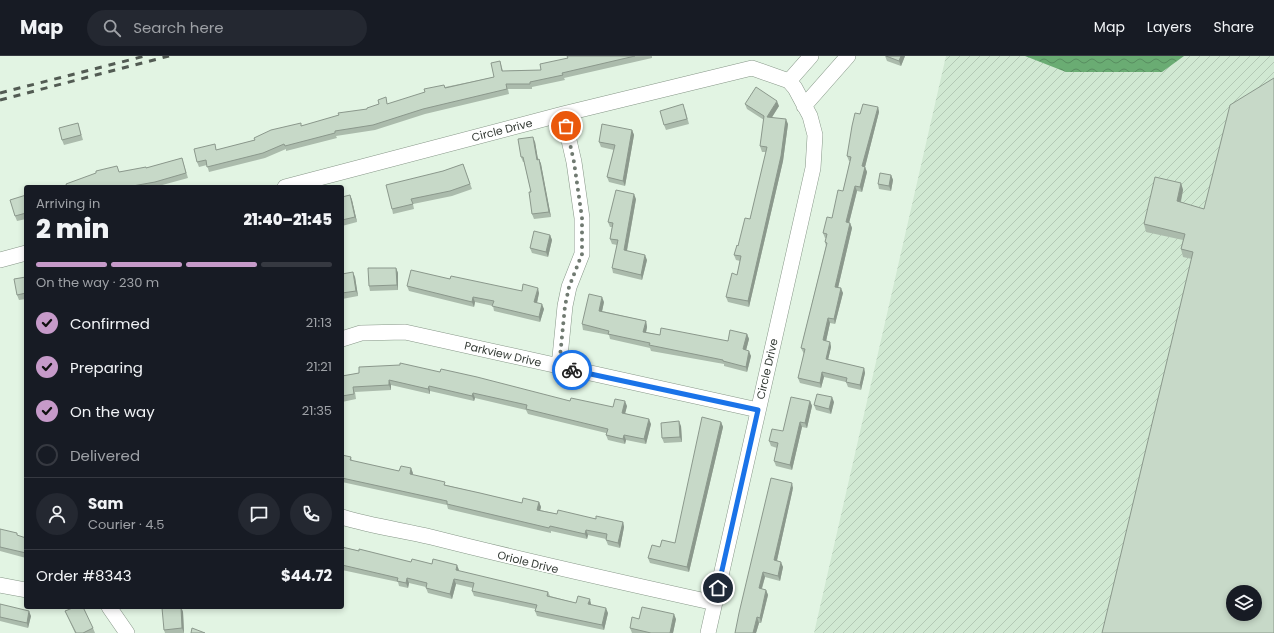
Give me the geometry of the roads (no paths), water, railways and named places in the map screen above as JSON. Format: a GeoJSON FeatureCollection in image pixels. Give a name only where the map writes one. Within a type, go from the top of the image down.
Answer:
{"type":"FeatureCollection","features":[{"type":"Feature","properties":{"kind":"street"},"geometry":{"type":"LineString","coordinates":[[788,81],[811,56]]}},
{"type":"Feature","properties":{"kind":"street"},"geometry":{"type":"LineString","coordinates":[[804,106],[848,56]]}},
{"type":"Feature","properties":{"kind":"street","name":"Circle Drive"},"geometry":{"type":"LineString","coordinates":[[293,185],[564,114],[752,68],[788,81],[810,116],[815,135],[813,168],[708,633]]}},
{"type":"Feature","properties":{"kind":"street"},"geometry":{"type":"LineString","coordinates":[[559,367],[565,306],[569,287],[582,254],[582,218],[574,162],[564,114]]}},
{"type":"Feature","properties":{"kind":"street"},"geometry":{"type":"LineString","coordinates":[[0,260],[24,254]]}},
{"type":"Feature","properties":{"kind":"street","name":"Parkview Drive"},"geometry":{"type":"LineString","coordinates":[[344,338],[361,333],[405,332],[758,410]]}},
{"type":"Feature","properties":{"kind":"street","name":"Oriole Drive"},"geometry":{"type":"LineString","coordinates":[[344,517],[358,522],[411,532],[542,566],[715,603]]}},
{"type":"Feature","properties":{"kind":"street"},"geometry":{"type":"LineString","coordinates":[[0,585],[24,590]]}},
{"type":"Feature","properties":{"kind":"street"},"geometry":{"type":"LineString","coordinates":[[110,609],[127,633]]}},
{"type":"Feature","properties":{"kind":"water"},"geometry":{"type":"Polygon","coordinates":[[[1025,56],[1184,56],[1162,72],[1066,72],[1025,56]]]}},
{"type":"Feature","properties":{"kind":"railway"},"geometry":{"type":"LineString","coordinates":[[0,93],[145,56]]}},
{"type":"Feature","properties":{"kind":"railway"},"geometry":{"type":"LineString","coordinates":[[0,100],[169,56]]}}]}
